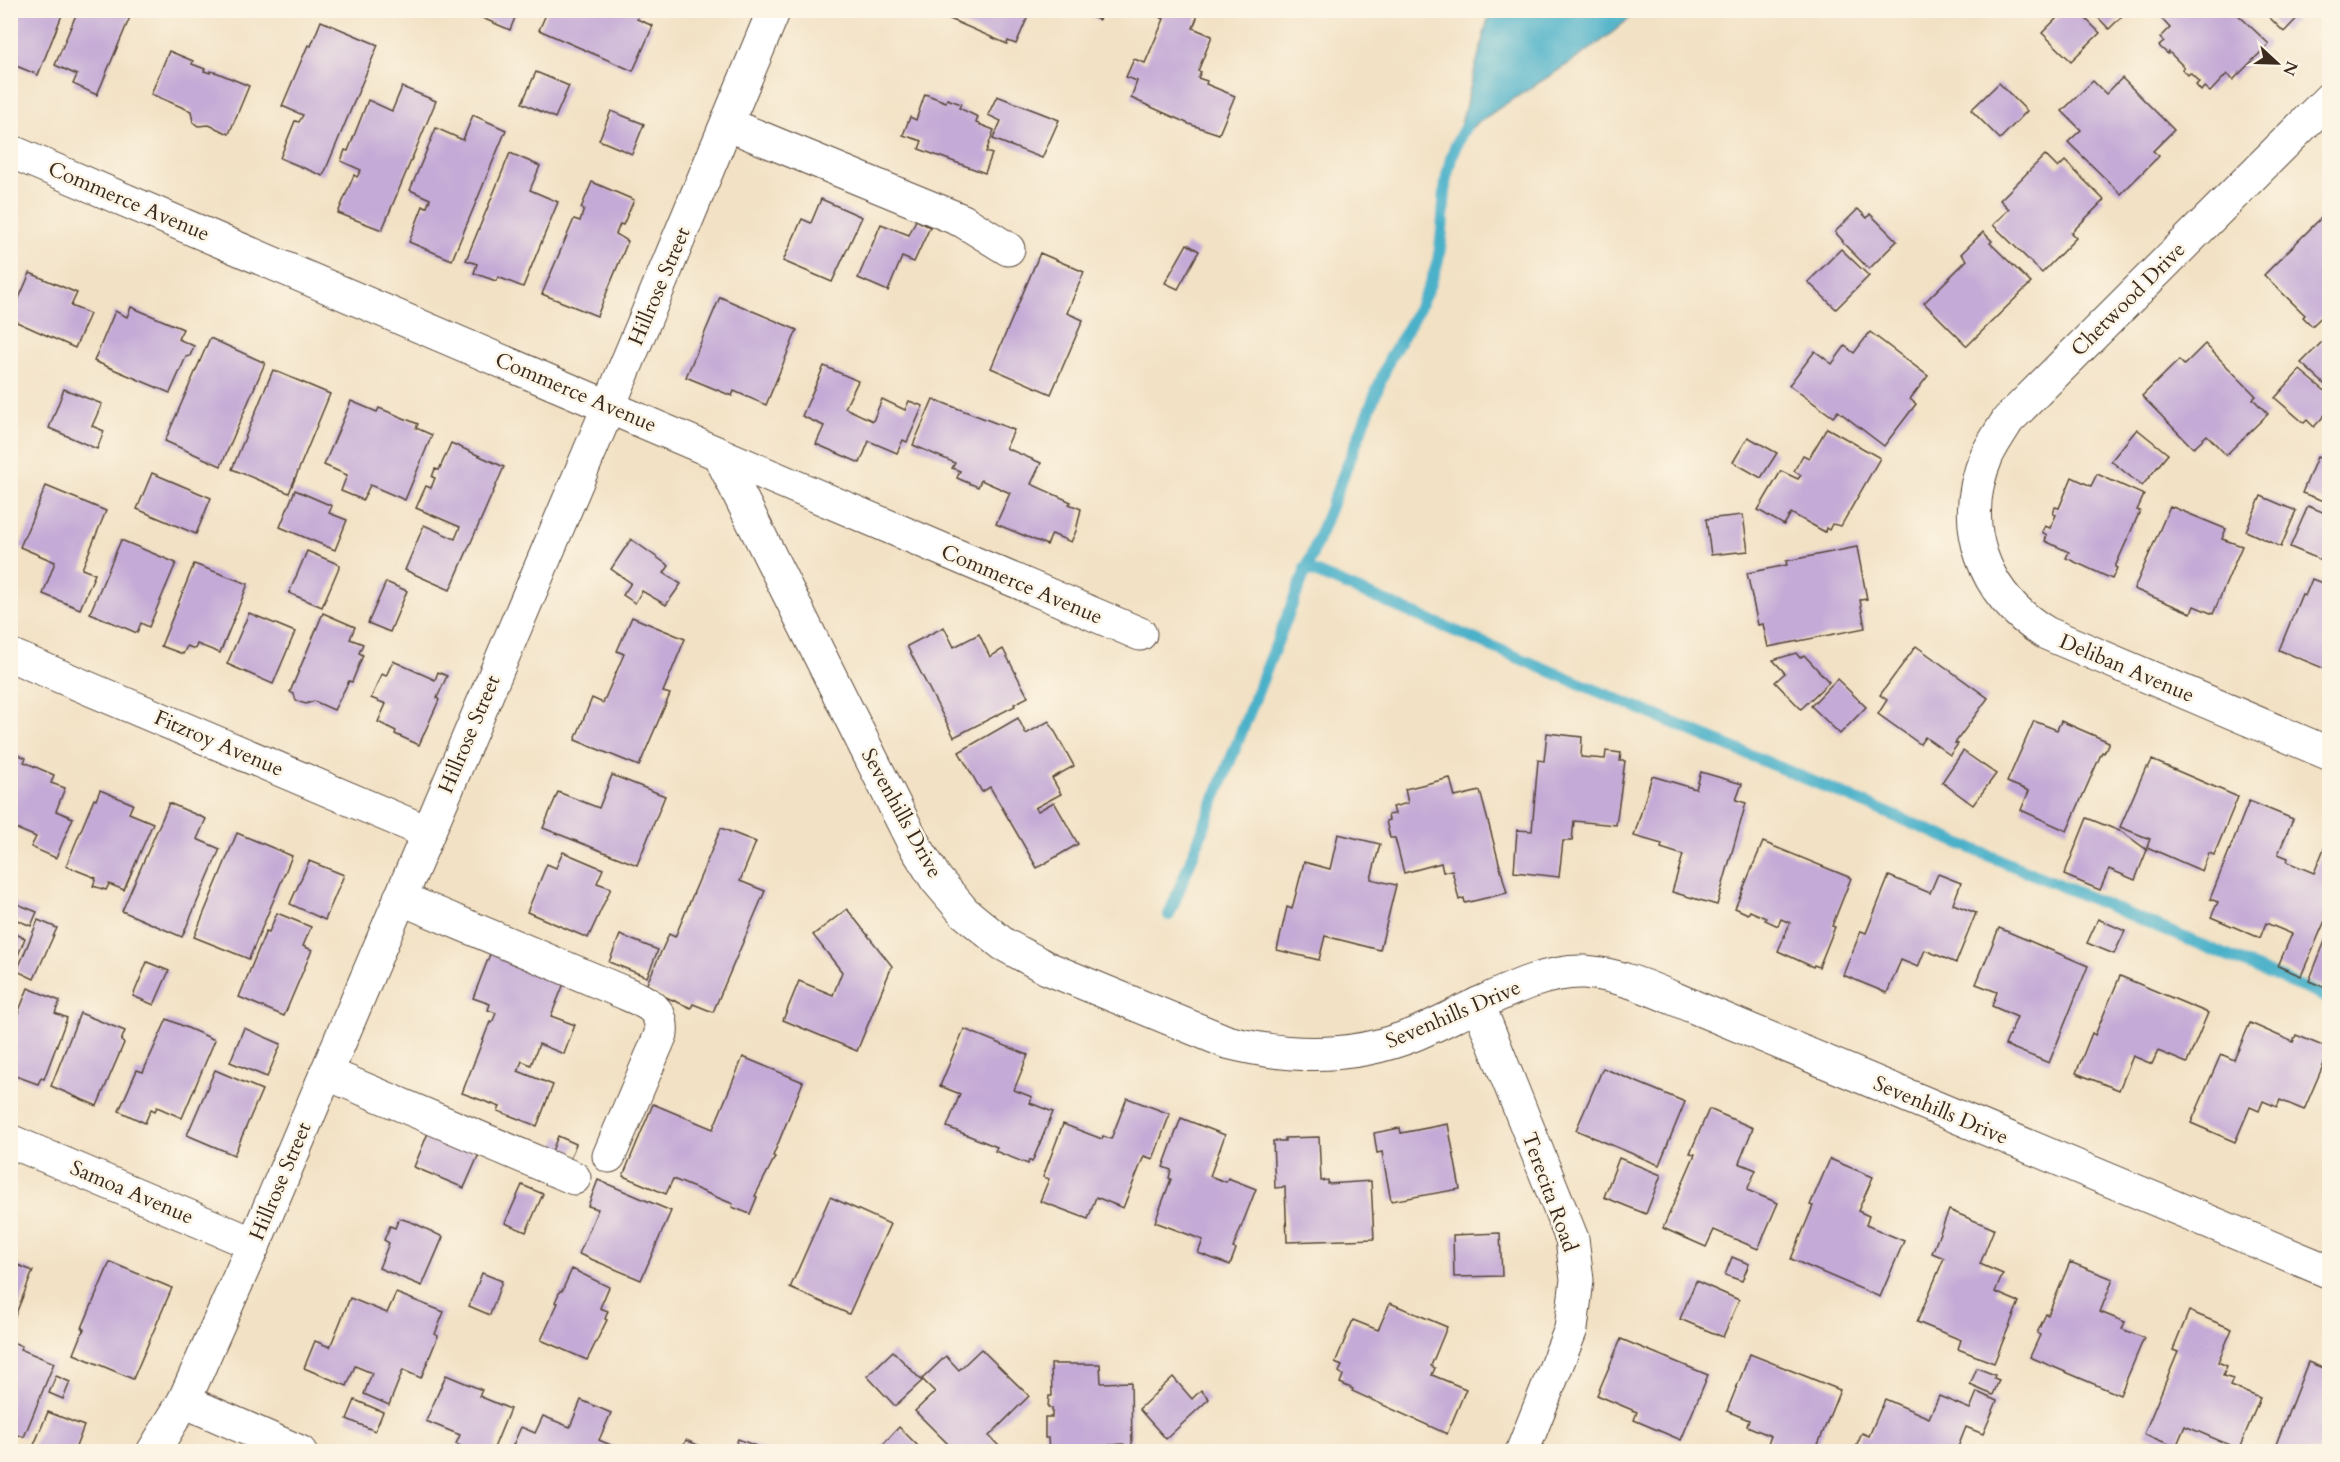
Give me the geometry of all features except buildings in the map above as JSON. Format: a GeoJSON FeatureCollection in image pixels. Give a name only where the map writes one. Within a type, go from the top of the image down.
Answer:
{"type":"FeatureCollection","features":[{"type":"Feature","properties":{"kind":"street","name":"Hillrose Street"},"geometry":{"type":"LineString","coordinates":[[153,1452],[184,1401],[254,1244],[774,10]]}},
{"type":"Feature","properties":{"kind":"street","name":"Chetwood Drive"},"geometry":{"type":"LineString","coordinates":[[1975,528],[1976,491],[1981,472],[1988,454],[2008,420],[2325,113]]}},
{"type":"Feature","properties":{"kind":"street"},"geometry":{"type":"LineString","coordinates":[[727,124],[963,221],[1008,249]]}},
{"type":"Feature","properties":{"kind":"street","name":"Commerce Avenue"},"geometry":{"type":"LineString","coordinates":[[10,151],[1140,634]]}},
{"type":"Feature","properties":{"kind":"street","name":"Sevenhills Drive"},"geometry":{"type":"LineString","coordinates":[[719,454],[914,844],[936,879],[964,912],[1003,944],[1047,968],[1227,1042],[1278,1052],[1316,1055],[1358,1050],[1414,1035],[1516,986],[1561,974],[1584,972],[1607,975],[1650,989],[2330,1272]]}},
{"type":"Feature","properties":{"kind":"street","name":"Deliban Avenue"},"geometry":{"type":"LineString","coordinates":[[1975,528],[1980,556],[1995,585],[2015,611],[2030,623],[2046,633],[2330,754]]}},
{"type":"Feature","properties":{"kind":"street","name":"Fitzroy Avenue"},"geometry":{"type":"LineString","coordinates":[[10,655],[427,832]]}},
{"type":"Feature","properties":{"kind":"street"},"geometry":{"type":"LineString","coordinates":[[400,898],[643,1001],[656,1010],[662,1021],[661,1034],[609,1156]]}},
{"type":"Feature","properties":{"kind":"street","name":"Terecita Road"},"geometry":{"type":"LineString","coordinates":[[1478,1004],[1572,1239],[1576,1269],[1575,1304],[1571,1329],[1532,1448]]}},
{"type":"Feature","properties":{"kind":"street"},"geometry":{"type":"LineString","coordinates":[[326,1073],[574,1178]]}},
{"type":"Feature","properties":{"kind":"street","name":"Samoa Avenue"},"geometry":{"type":"LineString","coordinates":[[10,1141],[254,1244]]}},
{"type":"Feature","properties":{"kind":"street"},"geometry":{"type":"LineString","coordinates":[[184,1401],[300,1452]]}},
{"type":"Feature","properties":{"kind":"water"},"geometry":{"type":"Polygon","coordinates":[[[1490,10],[1637,11],[1595,46],[1502,106],[1457,139],[1490,10]]]}},
{"type":"Feature","properties":{"kind":"waterway"},"geometry":{"type":"LineString","coordinates":[[1169,915],[1389,360],[1417,312],[1434,273],[1441,242],[1447,176],[1457,143],[1466,126]]}},
{"type":"Feature","properties":{"kind":"waterway"},"geometry":{"type":"LineString","coordinates":[[1305,568],[2330,999]]}}]}
